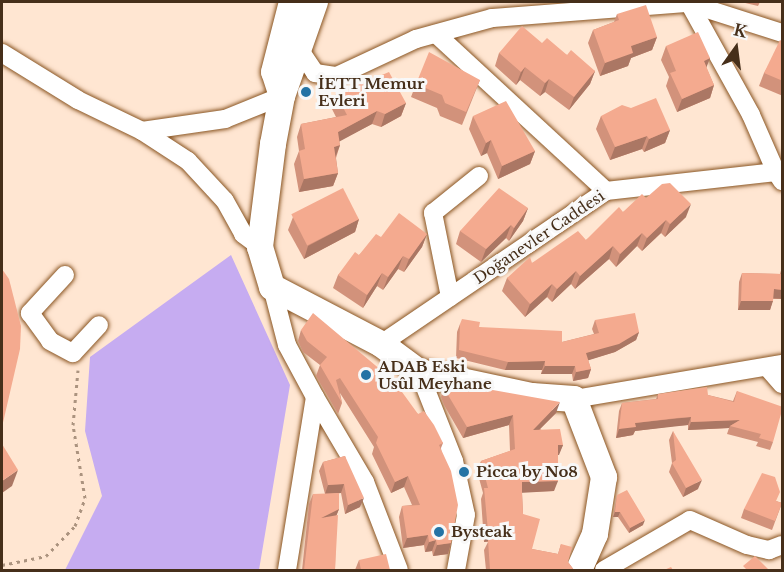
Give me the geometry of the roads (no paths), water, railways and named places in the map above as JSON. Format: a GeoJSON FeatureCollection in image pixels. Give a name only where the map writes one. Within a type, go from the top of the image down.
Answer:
{"type":"FeatureCollection","features":[{"type":"Feature","properties":{"kind":"street"},"geometry":{"type":"LineString","coordinates":[[278,2],[289,45],[315,73],[337,76],[371,57],[436,34],[492,18],[686,2],[783,33]]}},
{"type":"Feature","properties":{"kind":"street"},"geometry":{"type":"LineString","coordinates":[[289,45],[292,2]]}},
{"type":"Feature","properties":{"kind":"street"},"geometry":{"type":"LineString","coordinates":[[315,2],[274,72],[282,96],[260,248],[287,345],[315,398],[365,482],[399,570]]}},
{"type":"Feature","properties":{"kind":"street"},"geometry":{"type":"LineString","coordinates":[[686,2],[750,115],[779,177]]}},
{"type":"Feature","properties":{"kind":"street"},"geometry":{"type":"LineString","coordinates":[[436,34],[606,190]]}},
{"type":"Feature","properties":{"kind":"street"},"geometry":{"type":"LineString","coordinates":[[2,53],[78,100],[142,131],[188,161],[225,201],[243,234],[260,248]]}},
{"type":"Feature","properties":{"kind":"street"},"geometry":{"type":"LineString","coordinates":[[142,131],[225,119],[282,96]]}},
{"type":"Feature","properties":{"kind":"street"},"geometry":{"type":"LineString","coordinates":[[450,297],[433,213],[479,176]]}},
{"type":"Feature","properties":{"kind":"street","name":"Doğanevler Caddesi"},"geometry":{"type":"LineString","coordinates":[[381,344],[606,190],[779,177]]}},
{"type":"Feature","properties":{"kind":"street"},"geometry":{"type":"LineString","coordinates":[[64,275],[30,313],[50,341],[73,353],[99,325]]}},
{"type":"Feature","properties":{"kind":"street"},"geometry":{"type":"LineString","coordinates":[[272,287],[381,344],[419,372],[532,396],[574,399],[775,365],[783,384]]}},
{"type":"Feature","properties":{"kind":"street"},"geometry":{"type":"LineString","coordinates":[[419,372],[454,461],[466,515],[456,570]]}},
{"type":"Feature","properties":{"kind":"street"},"geometry":{"type":"LineString","coordinates":[[287,570],[315,398]]}},
{"type":"Feature","properties":{"kind":"street"},"geometry":{"type":"LineString","coordinates":[[574,399],[604,477],[595,534],[579,570]]}},
{"type":"Feature","properties":{"kind":"street"},"geometry":{"type":"LineString","coordinates":[[604,570],[690,520],[747,545],[769,550],[783,545]]}},
{"type":"Feature","properties":{"kind":"place","name":"İETT Memur Evleri"},"geometry":{"type":"Point","coordinates":[306,92]}},
{"type":"Feature","properties":{"kind":"place","name":"ADAB Eski Usûl Meyhane"},"geometry":{"type":"Point","coordinates":[366,375]}},
{"type":"Feature","properties":{"kind":"place","name":"Picca by No8"},"geometry":{"type":"Point","coordinates":[464,472]}},
{"type":"Feature","properties":{"kind":"place","name":"Bysteak"},"geometry":{"type":"Point","coordinates":[439,532]}}]}
